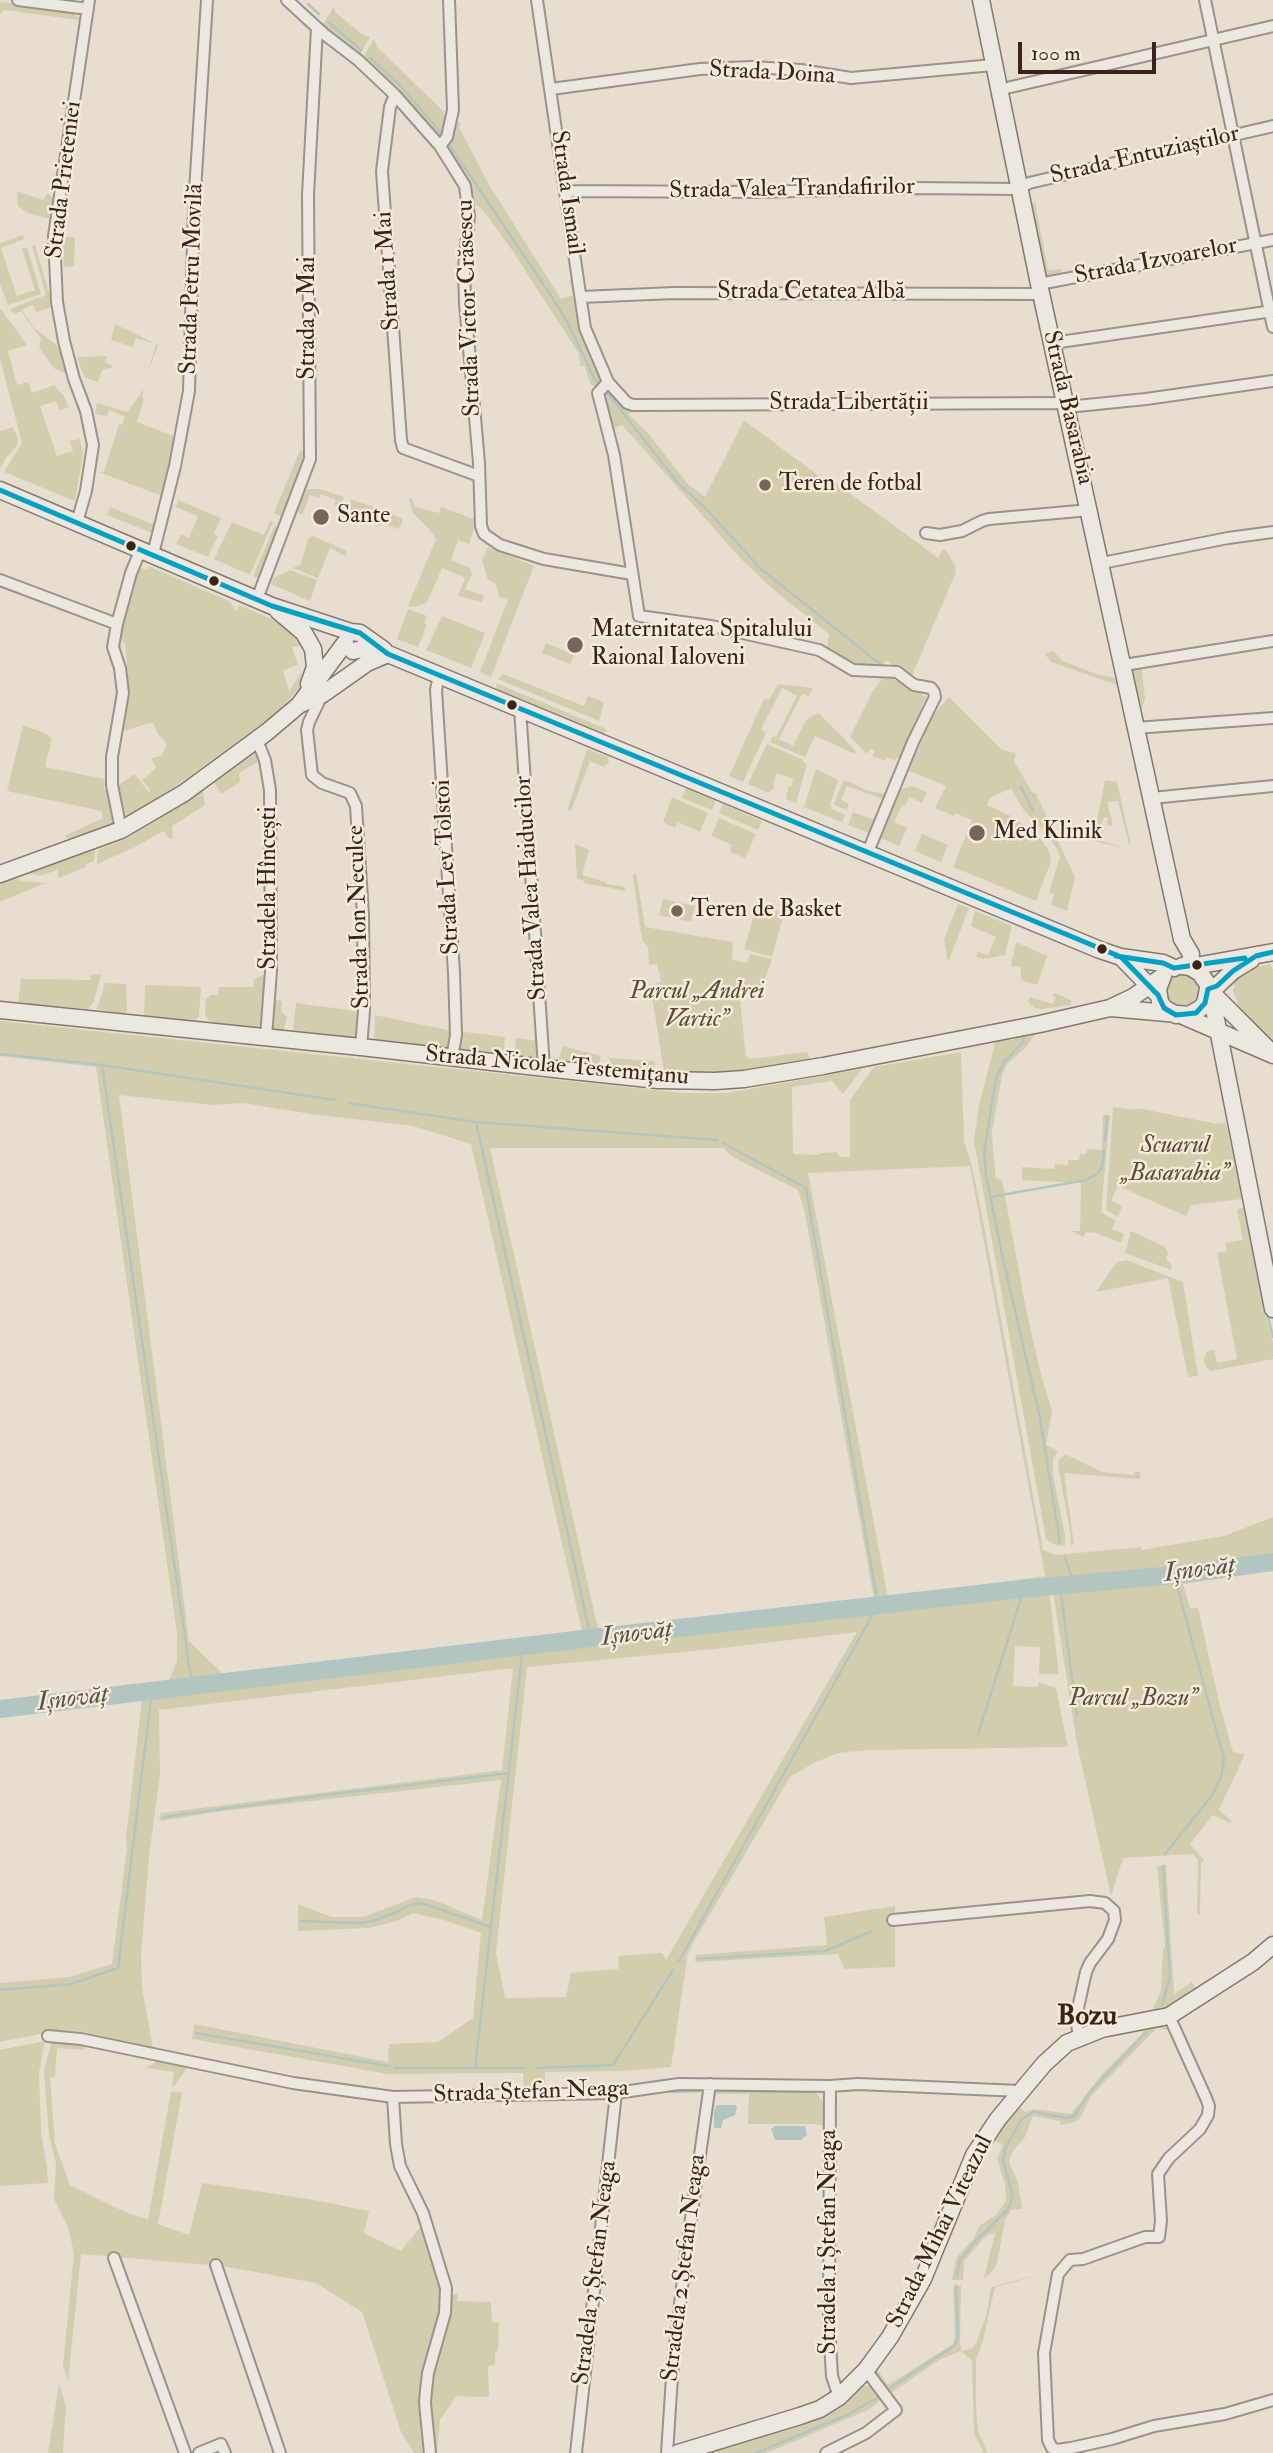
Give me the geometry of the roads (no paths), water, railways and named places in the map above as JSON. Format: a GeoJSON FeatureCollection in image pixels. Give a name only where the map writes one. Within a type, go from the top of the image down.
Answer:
{"type":"FeatureCollection","features":[{"type":"Feature","properties":{"kind":"main road","name":"Strada Basarabia"},"geometry":{"type":"LineString","coordinates":[[981,0],[1040,289],[1124,665],[1135,728],[1182,939],[1191,954],[1167,979],[1164,1008],[1179,1016]]}},
{"type":"Feature","properties":{"kind":"main road"},"geometry":{"type":"LineString","coordinates":[[0,490],[353,642],[377,644],[388,654],[1121,957],[1167,979],[1229,959],[1273,952]]}},
{"type":"Feature","properties":{"kind":"main road"},"geometry":{"type":"LineString","coordinates":[[264,602],[304,633],[313,649],[313,676],[303,703]]}},
{"type":"Feature","properties":{"kind":"main road"},"geometry":{"type":"LineString","coordinates":[[0,874],[121,830],[184,793],[303,703],[353,642]]}},
{"type":"Feature","properties":{"kind":"main road"},"geometry":{"type":"LineString","coordinates":[[303,703],[323,694],[367,663],[388,654]]}},
{"type":"Feature","properties":{"kind":"main road"},"geometry":{"type":"LineString","coordinates":[[1208,989],[1217,986],[1233,971],[1256,956]]}},
{"type":"Feature","properties":{"kind":"main road"},"geometry":{"type":"LineString","coordinates":[[1121,957],[1163,963],[1167,979]]}},
{"type":"Feature","properties":{"kind":"main road","name":"Strada Basarabia"},"geometry":{"type":"LineString","coordinates":[[1167,979],[1200,973],[1213,1004],[1273,1309]]}},
{"type":"Feature","properties":{"kind":"main road","name":"Strada Nicolae Testemițanu"},"geometry":{"type":"LineString","coordinates":[[0,1010],[689,1081],[744,1079],[1110,1008],[1167,979]]}},
{"type":"Feature","properties":{"kind":"main road"},"geometry":{"type":"LineString","coordinates":[[1179,1016],[1196,1013],[1207,996],[1208,989]]}},
{"type":"Feature","properties":{"kind":"main road"},"geometry":{"type":"LineString","coordinates":[[1208,989],[1273,1054]]}},
{"type":"Feature","properties":{"kind":"main road","name":"Strada Nicolae Testemițanu"},"geometry":{"type":"LineString","coordinates":[[1110,1008],[1179,1016]]}},
{"type":"Feature","properties":{"kind":"main road"},"geometry":{"type":"LineString","coordinates":[[1179,1016],[1273,1054]]}},
{"type":"Feature","properties":{"kind":"main road","name":"Strada Mihai Viteazul"},"geometry":{"type":"LineString","coordinates":[[678,2453],[800,2416],[820,2409],[839,2397],[866,2370],[890,2337],[923,2279],[974,2155],[1020,2091],[1057,2051],[1079,2038],[1109,2027],[1170,2016],[1253,1962],[1273,1945]]}},
{"type":"Feature","properties":{"kind":"street"},"geometry":{"type":"LineString","coordinates":[[18,0],[88,5]]}},
{"type":"Feature","properties":{"kind":"street","name":"Strada Petru Movilă"},"geometry":{"type":"LineString","coordinates":[[121,830],[111,785],[112,757],[123,692],[120,668],[113,647],[131,573],[147,552],[175,467],[189,391],[194,194],[207,0]]}},
{"type":"Feature","properties":{"kind":"street","name":"Strada Victor Crăsescu"},"geometry":{"type":"LineString","coordinates":[[287,0],[395,95],[440,146],[464,186],[468,203],[465,303],[481,526],[484,534],[492,541],[544,559],[632,574]]}},
{"type":"Feature","properties":{"kind":"street"},"geometry":{"type":"LineString","coordinates":[[440,146],[447,137],[453,110],[449,0]]}},
{"type":"Feature","properties":{"kind":"street","name":"Strada Ismail"},"geometry":{"type":"LineString","coordinates":[[537,0],[585,328],[608,382],[621,397],[633,405]]}},
{"type":"Feature","properties":{"kind":"street"},"geometry":{"type":"LineString","coordinates":[[1205,0],[1255,243],[1272,311],[1273,327]]}},
{"type":"Feature","properties":{"kind":"street","name":"Strada Prieteniei"},"geometry":{"type":"LineString","coordinates":[[78,523],[93,445],[86,411],[64,341],[57,302],[54,233],[88,5]]}},
{"type":"Feature","properties":{"kind":"street"},"geometry":{"type":"LineString","coordinates":[[998,90],[1273,26]]}},
{"type":"Feature","properties":{"kind":"street","name":"Strada 9 Mai"},"geometry":{"type":"LineString","coordinates":[[264,602],[310,459],[308,195],[317,28]]}},
{"type":"Feature","properties":{"kind":"street","name":"Strada Doina"},"geometry":{"type":"LineString","coordinates":[[551,89],[700,69],[754,67],[801,70],[851,78],[993,65]]}},
{"type":"Feature","properties":{"kind":"street","name":"Strada 1 Mai"},"geometry":{"type":"LineString","coordinates":[[395,95],[390,107],[382,171],[403,448],[479,476]]}},
{"type":"Feature","properties":{"kind":"street","name":"Strada Entuziaștilor"},"geometry":{"type":"LineString","coordinates":[[1019,189],[1029,183],[1273,126]]}},
{"type":"Feature","properties":{"kind":"street","name":"Strada Valea Trandafirilor"},"geometry":{"type":"LineString","coordinates":[[565,191],[1019,189]]}},
{"type":"Feature","properties":{"kind":"street","name":"Strada Izvoarelor"},"geometry":{"type":"LineString","coordinates":[[1040,289],[1273,240]]}},
{"type":"Feature","properties":{"kind":"street","name":"Strada Cetatea Albă"},"geometry":{"type":"LineString","coordinates":[[581,298],[674,293],[1040,289]]}},
{"type":"Feature","properties":{"kind":"street"},"geometry":{"type":"LineString","coordinates":[[1053,343],[1272,311]]}},
{"type":"Feature","properties":{"kind":"street","name":"Strada Libertății"},"geometry":{"type":"LineString","coordinates":[[633,405],[1066,405],[1146,399],[1273,381]]}},
{"type":"Feature","properties":{"kind":"street"},"geometry":{"type":"LineString","coordinates":[[608,382],[598,393],[614,454],[639,617],[711,626],[819,650],[853,670],[897,672],[914,685],[931,688],[935,697],[913,742],[867,854]]}},
{"type":"Feature","properties":{"kind":"street"},"geometry":{"type":"LineString","coordinates":[[926,533],[940,535],[962,531],[989,519],[1090,510]]}},
{"type":"Feature","properties":{"kind":"street"},"geometry":{"type":"LineString","coordinates":[[1102,563],[1228,538],[1273,533]]}},
{"type":"Feature","properties":{"kind":"street"},"geometry":{"type":"LineString","coordinates":[[0,580],[117,624]]}},
{"type":"Feature","properties":{"kind":"street"},"geometry":{"type":"LineString","coordinates":[[1124,665],[1273,641]]}},
{"type":"Feature","properties":{"kind":"street","name":"Strada Lev Tolstoi"},"geometry":{"type":"LineString","coordinates":[[439,675],[436,690],[454,973],[456,1035],[452,1058]]}},
{"type":"Feature","properties":{"kind":"street","name":"Strada Ion Neculce"},"geometry":{"type":"LineString","coordinates":[[323,694],[307,730],[312,775],[322,783],[350,793],[355,800],[363,915],[365,1012],[361,1047]]}},
{"type":"Feature","properties":{"kind":"street","name":"Strada Valea Haiducilor"},"geometry":{"type":"LineString","coordinates":[[520,708],[544,1068]]}},
{"type":"Feature","properties":{"kind":"street"},"geometry":{"type":"LineString","coordinates":[[286,718],[307,730]]}},
{"type":"Feature","properties":{"kind":"street"},"geometry":{"type":"LineString","coordinates":[[1135,728],[1273,718]]}},
{"type":"Feature","properties":{"kind":"street","name":"Stradela Hîncești"},"geometry":{"type":"LineString","coordinates":[[257,740],[265,760],[270,790],[271,971],[267,1037]]}},
{"type":"Feature","properties":{"kind":"street"},"geometry":{"type":"LineString","coordinates":[[1152,798],[1273,786]]}},
{"type":"Feature","properties":{"kind":"street"},"geometry":{"type":"LineString","coordinates":[[893,1920],[1090,1901],[1105,1903],[1114,1912],[1115,1920],[1108,1939],[1086,1972],[1076,2017],[1079,2038]]}},
{"type":"Feature","properties":{"kind":"street"},"geometry":{"type":"LineString","coordinates":[[1170,2016],[1209,2106],[1208,2115],[1200,2129],[1163,2165],[1158,2174],[1161,2221],[1159,2237],[1145,2238],[1083,2259],[1070,2260],[1058,2274],[1044,2353],[1049,2445],[1057,2450],[1071,2448],[1154,2426],[1225,2414],[1273,2400]]}},
{"type":"Feature","properties":{"kind":"street","name":"Strada Ștefan Neaga"},"geometry":{"type":"LineString","coordinates":[[47,2036],[81,2039],[293,2083],[393,2097],[616,2093],[679,2084],[830,2087],[858,2084],[1020,2091]]}},
{"type":"Feature","properties":{"kind":"street","name":"Stradela 2 Ștefan Neaga"},"geometry":{"type":"LineString","coordinates":[[667,2453],[673,2362],[710,2084]]}},
{"type":"Feature","properties":{"kind":"street","name":"Stradela 1 Ștefan Neaga"},"geometry":{"type":"LineString","coordinates":[[830,2087],[829,2326],[832,2376],[839,2397]]}},
{"type":"Feature","properties":{"kind":"street","name":"Stradela 3 Ștefan Neaga"},"geometry":{"type":"LineString","coordinates":[[576,2453],[616,2093]]}},
{"type":"Feature","properties":{"kind":"street"},"geometry":{"type":"LineString","coordinates":[[393,2097],[400,2166],[423,2213],[446,2288],[445,2313],[428,2373],[426,2390],[430,2453]]}},
{"type":"Feature","properties":{"kind":"street"},"geometry":{"type":"LineString","coordinates":[[114,2258],[185,2453]]}},
{"type":"Feature","properties":{"kind":"street"},"geometry":{"type":"LineString","coordinates":[[216,2265],[280,2453]]}},
{"type":"Feature","properties":{"kind":"street"},"geometry":{"type":"LineString","coordinates":[[826,2453],[866,2433],[896,2410],[866,2370]]}},
{"type":"Feature","properties":{"kind":"street"},"geometry":{"type":"LineString","coordinates":[[199,2453],[221,2444],[225,2453]]}},
{"type":"Feature","properties":{"kind":"waterway"},"geometry":{"type":"LineString","coordinates":[[308,4],[319,14]]}},
{"type":"Feature","properties":{"kind":"waterway"},"geometry":{"type":"LineString","coordinates":[[328,22],[361,50]]}},
{"type":"Feature","properties":{"kind":"waterway"},"geometry":{"type":"LineString","coordinates":[[370,58],[400,85],[442,134]]}},
{"type":"Feature","properties":{"kind":"waterway"},"geometry":{"type":"LineString","coordinates":[[450,146],[548,291],[600,385]]}},
{"type":"Feature","properties":{"kind":"waterway"},"geometry":{"type":"LineString","coordinates":[[605,390],[679,484],[708,511],[761,569],[880,664]]}},
{"type":"Feature","properties":{"kind":"waterway"},"geometry":{"type":"LineString","coordinates":[[1021,787],[1033,811]]}},
{"type":"Feature","properties":{"kind":"waterway"},"geometry":{"type":"LineString","coordinates":[[1025,1034],[1023,1042],[1004,1062],[996,1078],[984,1153],[1003,1259],[1040,1418],[1060,1543]]}},
{"type":"Feature","properties":{"kind":"waterway"},"geometry":{"type":"LineString","coordinates":[[0,1054],[102,1065],[335,1100]]}},
{"type":"Feature","properties":{"kind":"waterway"},"geometry":{"type":"LineString","coordinates":[[102,1065],[192,1686]]}},
{"type":"Feature","properties":{"kind":"waterway"},"geometry":{"type":"LineString","coordinates":[[348,1103],[476,1122],[717,1140]]}},
{"type":"Feature","properties":{"kind":"waterway"},"geometry":{"type":"LineString","coordinates":[[1105,1141],[1107,1117]]}},
{"type":"Feature","properties":{"kind":"waterway"},"geometry":{"type":"LineString","coordinates":[[476,1122],[591,1638]]}},
{"type":"Feature","properties":{"kind":"waterway"},"geometry":{"type":"LineString","coordinates":[[679,1961],[878,1605],[806,1188],[723,1143]]}},
{"type":"Feature","properties":{"kind":"waterway"},"geometry":{"type":"LineString","coordinates":[[990,1197],[1086,1180],[1097,1174],[1102,1167],[1104,1150]]}},
{"type":"Feature","properties":{"kind":"waterway"},"geometry":{"type":"LineString","coordinates":[[1267,1313],[1273,1337]]}},
{"type":"Feature","properties":{"kind":"waterway"},"geometry":{"type":"LineString","coordinates":[[1065,1558],[1075,1586]]}},
{"type":"Feature","properties":{"kind":"waterway","name":"Ișnovăț"},"geometry":{"type":"LineString","coordinates":[[0,1709],[591,1638],[1273,1562]]}},
{"type":"Feature","properties":{"kind":"waterway"},"geometry":{"type":"LineString","coordinates":[[1165,1854],[1213,1794],[1221,1777],[1224,1759],[1174,1575]]}},
{"type":"Feature","properties":{"kind":"waterway"},"geometry":{"type":"LineString","coordinates":[[1060,1586],[1077,1716]]}},
{"type":"Feature","properties":{"kind":"waterway"},"geometry":{"type":"LineString","coordinates":[[978,1734],[1024,1589]]}},
{"type":"Feature","properties":{"kind":"waterway"},"geometry":{"type":"LineString","coordinates":[[395,2068],[475,2068],[523,1646]]}},
{"type":"Feature","properties":{"kind":"waterway"},"geometry":{"type":"LineString","coordinates":[[0,1990],[71,1984],[118,1968],[152,1691]]}},
{"type":"Feature","properties":{"kind":"waterway"},"geometry":{"type":"LineString","coordinates":[[164,1817],[509,1773]]}},
{"type":"Feature","properties":{"kind":"waterway"},"geometry":{"type":"LineString","coordinates":[[1162,2005],[1170,1977],[1163,1866]]}},
{"type":"Feature","properties":{"kind":"waterway"},"geometry":{"type":"LineString","coordinates":[[301,1921],[361,1923],[421,1903],[491,1927]]}},
{"type":"Feature","properties":{"kind":"waterway"},"geometry":{"type":"LineString","coordinates":[[697,1959],[825,1951],[872,1931]]}},
{"type":"Feature","properties":{"kind":"waterway"},"geometry":{"type":"LineString","coordinates":[[538,2068],[613,2065],[673,1970]]}},
{"type":"Feature","properties":{"kind":"waterway"},"geometry":{"type":"LineString","coordinates":[[957,2275],[960,2260],[1007,2210],[1013,2198],[1003,2159],[1006,2147],[1021,2120],[1033,2112],[1067,2118],[1074,2116],[1090,2092],[1146,2032]]}},
{"type":"Feature","properties":{"kind":"waterway"},"geometry":{"type":"LineString","coordinates":[[196,2033],[388,2066]]}},
{"type":"Feature","properties":{"kind":"waterway"},"geometry":{"type":"LineString","coordinates":[[475,2068],[524,2068]]}},
{"type":"Feature","properties":{"kind":"waterway"},"geometry":{"type":"LineString","coordinates":[[672,2092],[701,2091]]}},
{"type":"Feature","properties":{"kind":"waterway"},"geometry":{"type":"LineString","coordinates":[[716,2091],[813,2092]]}},
{"type":"Feature","properties":{"kind":"waterway"},"geometry":{"type":"LineString","coordinates":[[890,2388],[954,2346],[958,2337],[956,2286]]}},
{"type":"Feature","properties":{"kind":"waterway"},"geometry":{"type":"LineString","coordinates":[[756,2453],[847,2415],[877,2398]]}},
{"type":"Feature","properties":{"kind":"place","name":"Teren de fotbal"},"geometry":{"type":"Point","coordinates":[765,485]}},
{"type":"Feature","properties":{"kind":"place","name":"Sante"},"geometry":{"type":"Point","coordinates":[321,517]}},
{"type":"Feature","properties":{"kind":"place","name":"Maternitatea Spitalului Raional Ialoveni"},"geometry":{"type":"Point","coordinates":[575,645]}},
{"type":"Feature","properties":{"kind":"place","name":"Med Klinik"},"geometry":{"type":"Point","coordinates":[977,833]}},
{"type":"Feature","properties":{"kind":"place","name":"Teren de Basket"},"geometry":{"type":"Point","coordinates":[677,911]}},
{"type":"Feature","properties":{"kind":"district","name":"Bozu"},"geometry":{"type":"Point","coordinates":[1087,2018]}},
{"type":"Feature","properties":{"kind":"park label","name":"Parcul „Andrei Vartic”"},"geometry":{"type":"Point","coordinates":[697,1007]}},
{"type":"Feature","properties":{"kind":"park label","name":"Scuarul „Basarabia”"},"geometry":{"type":"Point","coordinates":[1175,1161]}},
{"type":"Feature","properties":{"kind":"park label","name":"Parcul „Bozu”"},"geometry":{"type":"Point","coordinates":[1133,1700]}}]}
